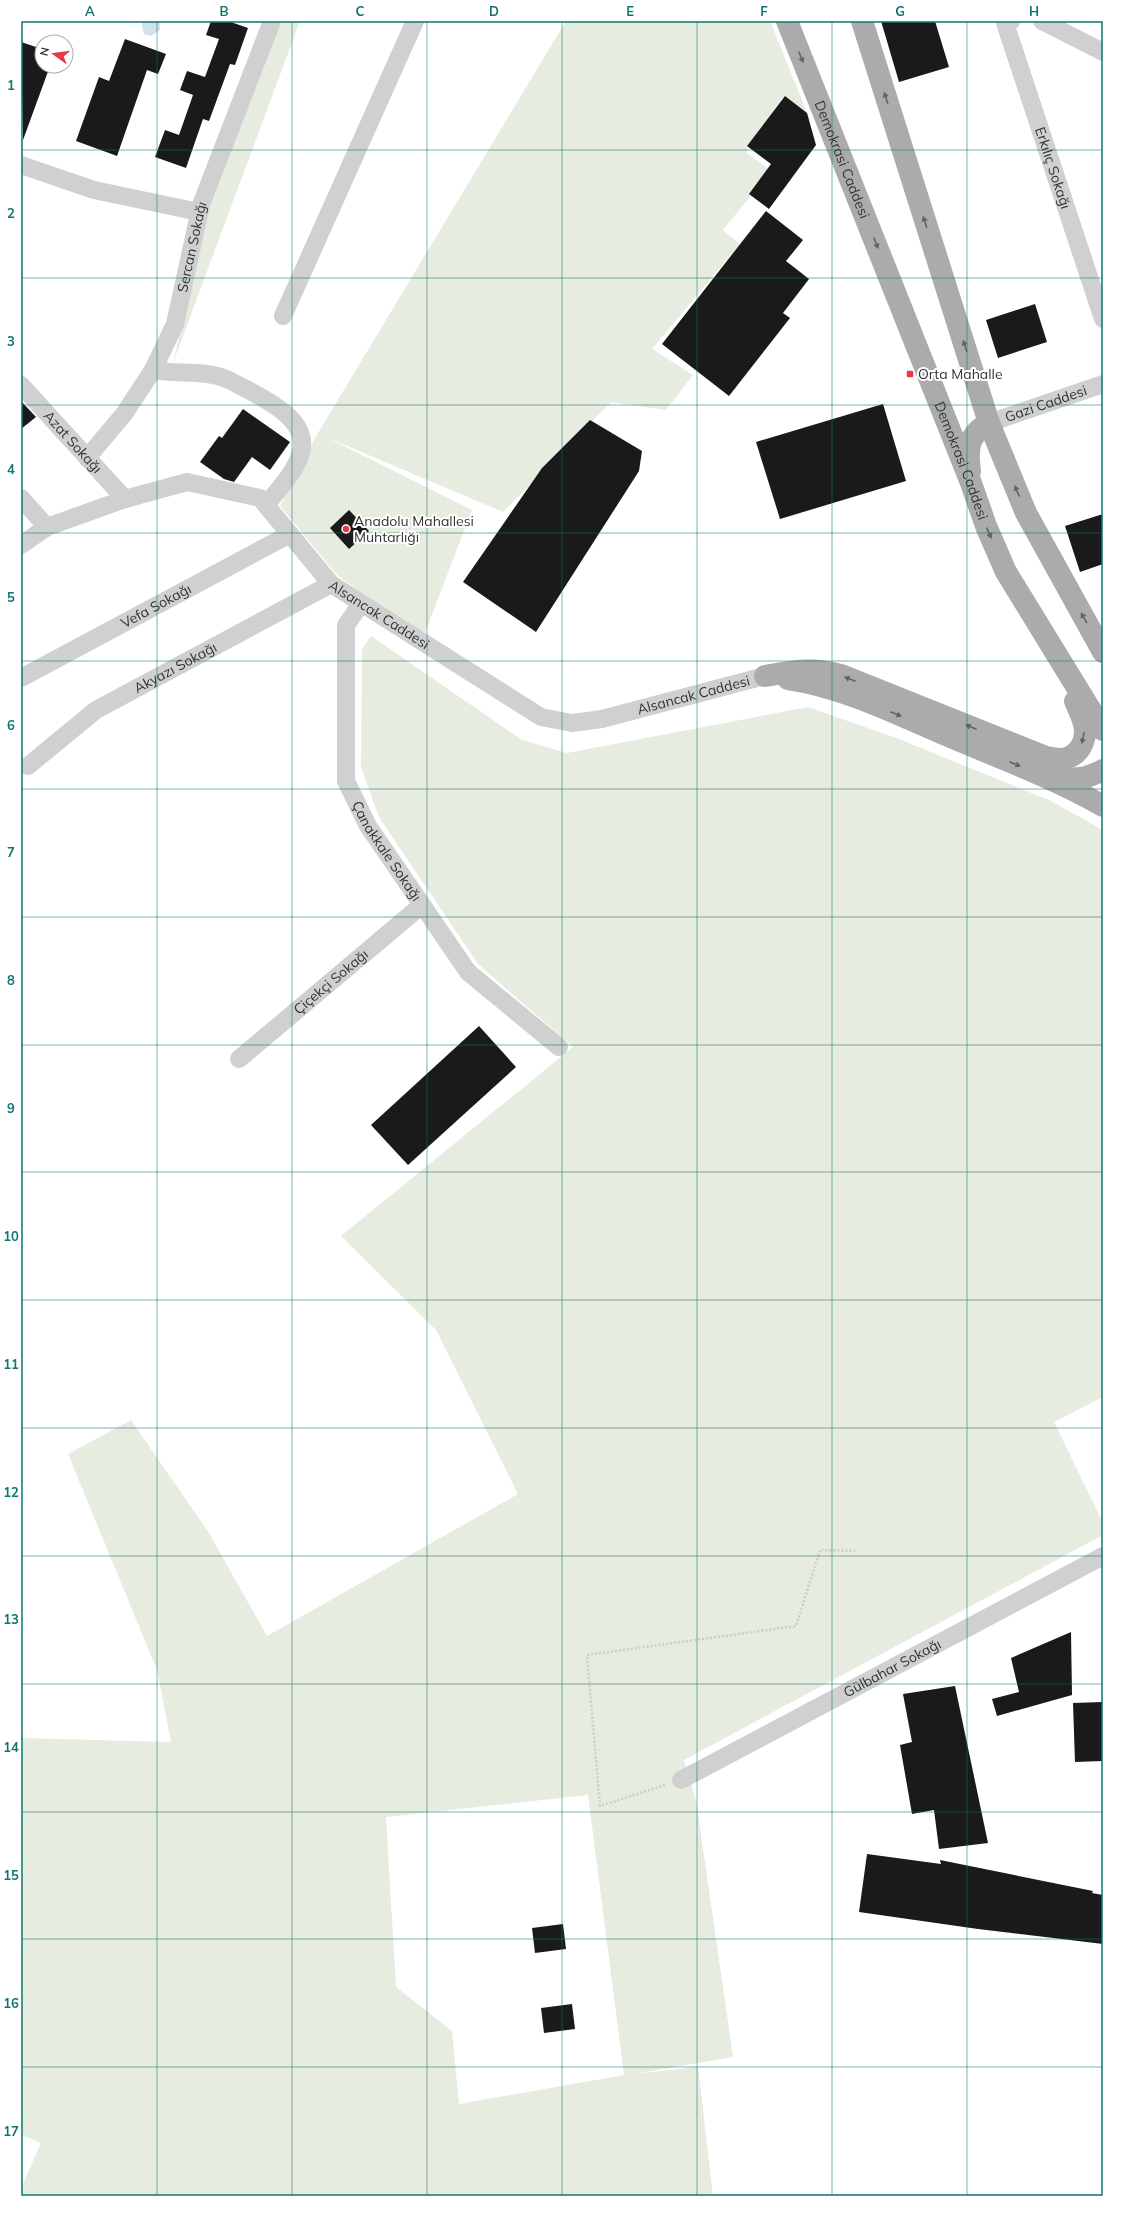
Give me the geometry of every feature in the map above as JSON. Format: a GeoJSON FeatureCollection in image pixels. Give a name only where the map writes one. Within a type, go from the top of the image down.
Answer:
{"type":"FeatureCollection","features":[{"type":"Feature","properties":{"kind":"main road","name":"Demokrasi Caddesi"},"geometry":{"type":"LineString","coordinates":[[787,21],[971,483],[986,526],[1006,572],[1103,730]]}},
{"type":"Feature","properties":{"kind":"main road"},"geometry":{"type":"LineString","coordinates":[[862,21],[989,423],[1026,513],[1103,652]]}},
{"type":"Feature","properties":{"kind":"main road"},"geometry":{"type":"LineString","coordinates":[[971,483],[968,456],[970,442],[979,429],[989,423]]}},
{"type":"Feature","properties":{"kind":"main road"},"geometry":{"type":"LineString","coordinates":[[764,676],[800,669],[821,670],[906,700],[1046,757],[1061,759],[1072,756],[1080,749],[1085,739],[1084,725],[1054,650]]}},
{"type":"Feature","properties":{"kind":"main road"},"geometry":{"type":"LineString","coordinates":[[764,676],[821,686],[858,698],[1040,775],[1103,806]]}},
{"type":"Feature","properties":{"kind":"main road"},"geometry":{"type":"LineString","coordinates":[[1040,775],[1075,780],[1089,778],[1103,770]]}},
{"type":"Feature","properties":{"kind":"street","name":"Sercan Sokağı"},"geometry":{"type":"LineString","coordinates":[[87,458],[124,414],[153,370],[175,324],[199,212],[272,21]]}},
{"type":"Feature","properties":{"kind":"street"},"geometry":{"type":"LineString","coordinates":[[283,316],[415,21]]}},
{"type":"Feature","properties":{"kind":"street","name":"Erkılıç Sokağı"},"geometry":{"type":"LineString","coordinates":[[1011,21],[1005,23],[1103,319]]}},
{"type":"Feature","properties":{"kind":"street"},"geometry":{"type":"LineString","coordinates":[[1042,21],[1103,52]]}},
{"type":"Feature","properties":{"kind":"street"},"geometry":{"type":"LineString","coordinates":[[21,165],[94,190],[199,212]]}},
{"type":"Feature","properties":{"kind":"street"},"geometry":{"type":"LineString","coordinates":[[153,370],[170,373],[196,372],[219,375],[230,380],[295,420],[302,437],[301,452],[283,484],[266,505]]}},
{"type":"Feature","properties":{"kind":"street","name":"Gazi Caddesi"},"geometry":{"type":"LineString","coordinates":[[989,423],[1103,384]]}},
{"type":"Feature","properties":{"kind":"street","name":"Azat Sokağı"},"geometry":{"type":"LineString","coordinates":[[21,385],[124,499]]}},
{"type":"Feature","properties":{"kind":"street","name":"Alsancak Caddesi"},"geometry":{"type":"LineString","coordinates":[[21,545],[47,527],[124,499],[187,482],[260,498],[331,584],[541,717],[572,723],[602,719],[764,676]]}},
{"type":"Feature","properties":{"kind":"street"},"geometry":{"type":"LineString","coordinates":[[21,498],[47,527]]}},
{"type":"Feature","properties":{"kind":"street","name":"Vefa Sokağı"},"geometry":{"type":"LineString","coordinates":[[22,674],[290,534]]}},
{"type":"Feature","properties":{"kind":"street","name":"Akyazı Sokağı"},"geometry":{"type":"LineString","coordinates":[[28,766],[96,710],[331,584]]}},
{"type":"Feature","properties":{"kind":"street","name":"Çanakkale Sokağı"},"geometry":{"type":"LineString","coordinates":[[361,604],[346,625],[346,781],[368,826],[468,972],[559,1047]]}},
{"type":"Feature","properties":{"kind":"street","name":"Çiçekçi Sokağı"},"geometry":{"type":"LineString","coordinates":[[239,1059],[422,905]]}},
{"type":"Feature","properties":{"kind":"street","name":"Gülbahar Sokağı"},"geometry":{"type":"LineString","coordinates":[[681,1780],[1103,1556]]}},
{"type":"Feature","properties":{"kind":"path"},"geometry":{"type":"LineString","coordinates":[[681,1780],[600,1806],[587,1655],[796,1626],[820,1550],[856,1551]]}},
{"type":"Feature","properties":{"kind":"shaded area"},"geometry":{"type":"Polygon","coordinates":[[[281,21],[300,21],[173,363],[209,210],[281,21]]]}},
{"type":"Feature","properties":{"kind":"shaded area"},"geometry":{"type":"Polygon","coordinates":[[[566,21],[770,21],[810,120],[784,96],[747,146],[747,153],[771,171],[723,230],[740,244],[652,349],[693,375],[666,410],[611,402],[503,512],[326,437],[472,510],[423,638],[337,575],[280,506],[318,433],[566,21]]]}},
{"type":"Feature","properties":{"kind":"shaded area"},"geometry":{"type":"Polygon","coordinates":[[[371,636],[522,740],[567,753],[808,707],[899,739],[1051,801],[1103,830],[1103,1397],[1054,1422],[1103,1523],[1103,1535],[684,1760],[696,1800],[733,2057],[634,2074],[698,2067],[713,2196],[21,2196],[21,2188],[41,2143],[21,2135],[21,1738],[171,1742],[157,1670],[68,1454],[131,1420],[209,1533],[267,1636],[518,1494],[436,1330],[341,1236],[573,1047],[478,964],[379,817],[361,767],[362,649],[371,636]],[[588,1795],[386,1817],[396,1987],[452,2031],[459,2104],[624,2075],[588,1795]]]}},
{"type":"Feature","properties":{"kind":"water"},"geometry":{"type":"Polygon","coordinates":[[[142,21],[160,21],[160,30],[151,36],[144,34],[142,21]]]}},
{"type":"Feature","properties":{"kind":"building"},"geometry":{"type":"Polygon","coordinates":[[[211,21],[228,21],[248,28],[235,65],[230,64],[209,121],[203,119],[186,168],[155,157],[165,130],[179,135],[193,95],[180,90],[187,71],[205,77],[219,39],[206,35],[211,21]]]}},
{"type":"Feature","properties":{"kind":"building"},"geometry":{"type":"Polygon","coordinates":[[[881,21],[935,21],[949,67],[899,82],[881,21]]]}},
{"type":"Feature","properties":{"kind":"building"},"geometry":{"type":"Polygon","coordinates":[[[125,39],[166,54],[158,74],[147,70],[117,156],[76,141],[99,77],[109,81],[125,39]]]}},
{"type":"Feature","properties":{"kind":"building"},"geometry":{"type":"Polygon","coordinates":[[[21,42],[34,46],[34,74],[47,74],[23,140],[21,42]]]}},
{"type":"Feature","properties":{"kind":"building"},"geometry":{"type":"Polygon","coordinates":[[[785,96],[807,113],[816,145],[769,209],[749,194],[771,164],[747,146],[785,96]]]}},
{"type":"Feature","properties":{"kind":"building"},"geometry":{"type":"Polygon","coordinates":[[[766,211],[803,240],[786,261],[809,279],[783,313],[790,318],[729,396],[662,344],[766,211]]]}},
{"type":"Feature","properties":{"kind":"building"},"geometry":{"type":"Polygon","coordinates":[[[1035,304],[1047,342],[998,358],[986,320],[1035,304]]]}},
{"type":"Feature","properties":{"kind":"building"},"geometry":{"type":"Polygon","coordinates":[[[21,401],[36,417],[21,429],[21,401]]]}},
{"type":"Feature","properties":{"kind":"building"},"geometry":{"type":"Polygon","coordinates":[[[883,404],[906,481],[780,519],[756,442],[883,404]]]}},
{"type":"Feature","properties":{"kind":"building"},"geometry":{"type":"Polygon","coordinates":[[[243,409],[290,442],[270,470],[252,457],[234,482],[224,479],[200,462],[219,436],[222,438],[243,409]]]}},
{"type":"Feature","properties":{"kind":"building"},"geometry":{"type":"Polygon","coordinates":[[[590,420],[642,451],[639,471],[536,632],[463,582],[542,468],[590,420]]]}},
{"type":"Feature","properties":{"kind":"building"},"geometry":{"type":"Polygon","coordinates":[[[349,510],[369,531],[349,549],[330,528],[349,510]]]}},
{"type":"Feature","properties":{"kind":"building"},"geometry":{"type":"Polygon","coordinates":[[[1103,514],[1103,564],[1080,572],[1065,526],[1103,514]]]}},
{"type":"Feature","properties":{"kind":"building"},"geometry":{"type":"Polygon","coordinates":[[[479,1026],[516,1067],[408,1165],[371,1125],[479,1026]]]}},
{"type":"Feature","properties":{"kind":"building"},"geometry":{"type":"Polygon","coordinates":[[[1071,1632],[1072,1695],[997,1716],[992,1699],[1019,1692],[1011,1658],[1071,1632]]]}},
{"type":"Feature","properties":{"kind":"building"},"geometry":{"type":"Polygon","coordinates":[[[955,1686],[988,1843],[939,1849],[934,1810],[912,1814],[900,1745],[912,1742],[903,1694],[955,1686]]]}},
{"type":"Feature","properties":{"kind":"building"},"geometry":{"type":"Polygon","coordinates":[[[1103,1702],[1103,1761],[1075,1762],[1073,1703],[1103,1702]]]}},
{"type":"Feature","properties":{"kind":"building"},"geometry":{"type":"Polygon","coordinates":[[[867,1854],[941,1864],[940,1860],[1093,1891],[1092,1893],[1103,1895],[1103,1944],[978,1929],[859,1912],[867,1854]]]}},
{"type":"Feature","properties":{"kind":"building"},"geometry":{"type":"Polygon","coordinates":[[[563,1924],[566,1949],[535,1953],[532,1928],[563,1924]]]}},
{"type":"Feature","properties":{"kind":"building"},"geometry":{"type":"Polygon","coordinates":[[[572,2004],[575,2029],[544,2033],[541,2008],[572,2004]]]}},
{"type":"Feature","properties":{"kind":"place","name":"Orta Mahalle"},"geometry":{"type":"Point","coordinates":[910,374]}},
{"type":"Feature","properties":{"kind":"place","name":"Anadolu Mahallesi Muhtarlığı"},"geometry":{"type":"Point","coordinates":[346,529]}}]}
